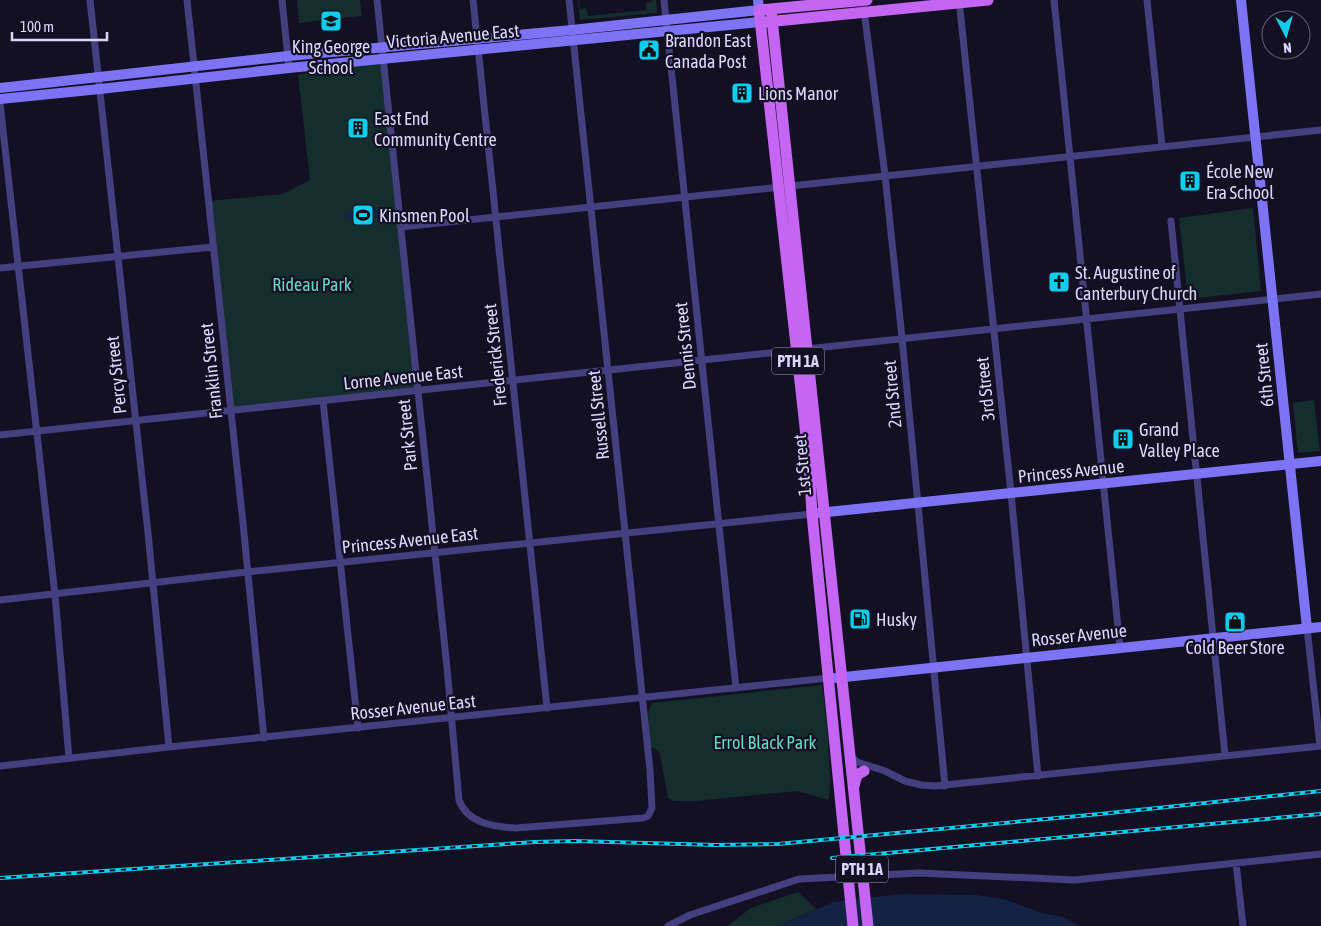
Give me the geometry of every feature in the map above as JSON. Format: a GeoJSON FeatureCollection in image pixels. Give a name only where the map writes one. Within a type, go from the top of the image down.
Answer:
{"type":"FeatureCollection","features":[{"type":"Feature","properties":{"kind":"main road"},"geometry":{"type":"LineString","coordinates":[[864,4],[867,0]]}},
{"type":"Feature","properties":{"kind":"main road"},"geometry":{"type":"LineString","coordinates":[[765,11],[864,4],[988,0]]}},
{"type":"Feature","properties":{"kind":"main road","name":"1st Street"},"geometry":{"type":"LineString","coordinates":[[765,11],[802,348],[809,463],[818,513],[835,678],[852,771],[868,926]]}},
{"type":"Feature","properties":{"kind":"main road","name":"1st Street"},"geometry":{"type":"LineString","coordinates":[[835,678],[833,713],[853,926]]}},
{"type":"Feature","properties":{"kind":"main road"},"geometry":{"type":"LineString","coordinates":[[833,713],[843,766],[852,771]]}},
{"type":"Feature","properties":{"kind":"main road"},"geometry":{"type":"LineString","coordinates":[[854,790],[857,776],[864,771]]}},
{"type":"Feature","properties":{"kind":"street","name":"Percy Street"},"geometry":{"type":"LineString","coordinates":[[90,0],[119,256],[169,747]]}},
{"type":"Feature","properties":{"kind":"street","name":"Franklin Street"},"geometry":{"type":"LineString","coordinates":[[187,0],[264,738]]}},
{"type":"Feature","properties":{"kind":"street"},"geometry":{"type":"LineString","coordinates":[[282,0],[289,68]]}},
{"type":"Feature","properties":{"kind":"street","name":"Park Street"},"geometry":{"type":"LineString","coordinates":[[377,0],[461,807],[468,815],[477,820],[516,828],[639,819]]}},
{"type":"Feature","properties":{"kind":"street","name":"Frederick Street"},"geometry":{"type":"LineString","coordinates":[[472,0],[547,708]]}},
{"type":"Feature","properties":{"kind":"street","name":"Russell Street"},"geometry":{"type":"LineString","coordinates":[[569,0],[652,808],[648,816],[639,819]]}},
{"type":"Feature","properties":{"kind":"street","name":"Dennis Street"},"geometry":{"type":"LineString","coordinates":[[664,0],[736,688]]}},
{"type":"Feature","properties":{"kind":"street"},"geometry":{"type":"LineString","coordinates":[[1054,0],[1120,647]]}},
{"type":"Feature","properties":{"kind":"street"},"geometry":{"type":"LineString","coordinates":[[1147,0],[1162,146]]}},
{"type":"Feature","properties":{"kind":"street","name":"6th Street"},"geometry":{"type":"LineString","coordinates":[[1242,0],[1320,746]]}},
{"type":"Feature","properties":{"kind":"street","name":"3rd Street"},"geometry":{"type":"LineString","coordinates":[[959,2],[1011,493],[1038,776]]}},
{"type":"Feature","properties":{"kind":"street","name":"2nd Street"},"geometry":{"type":"LineString","coordinates":[[864,4],[885,175],[946,786]]}},
{"type":"Feature","properties":{"kind":"street","name":"Victoria Avenue East"},"geometry":{"type":"LineString","coordinates":[[572,35],[667,32],[765,11]]}},
{"type":"Feature","properties":{"kind":"street","name":"Victoria Avenue East"},"geometry":{"type":"LineString","coordinates":[[0,98],[100,90],[383,58],[572,35],[666,20],[765,11]]}},
{"type":"Feature","properties":{"kind":"street","name":"Victoria Avenue East"},"geometry":{"type":"LineString","coordinates":[[0,88],[382,47],[478,45]]}},
{"type":"Feature","properties":{"kind":"street"},"geometry":{"type":"LineString","coordinates":[[0,104],[55,595],[69,758]]}},
{"type":"Feature","properties":{"kind":"street"},"geometry":{"type":"LineString","coordinates":[[401,227],[1321,130]]}},
{"type":"Feature","properties":{"kind":"street"},"geometry":{"type":"LineString","coordinates":[[1171,221],[1225,755]]}},
{"type":"Feature","properties":{"kind":"street"},"geometry":{"type":"LineString","coordinates":[[0,268],[213,247]]}},
{"type":"Feature","properties":{"kind":"street","name":"Lorne Avenue East"},"geometry":{"type":"LineString","coordinates":[[0,434],[1321,294]]}},
{"type":"Feature","properties":{"kind":"street"},"geometry":{"type":"LineString","coordinates":[[322,401],[358,728]]}},
{"type":"Feature","properties":{"kind":"street","name":"Princess Avenue"},"geometry":{"type":"LineString","coordinates":[[818,513],[1321,461]]}},
{"type":"Feature","properties":{"kind":"street","name":"Princess Avenue East"},"geometry":{"type":"LineString","coordinates":[[0,600],[247,572],[340,564],[818,513]]}},
{"type":"Feature","properties":{"kind":"street","name":"Rosser Avenue"},"geometry":{"type":"LineString","coordinates":[[835,678],[1321,627]]}},
{"type":"Feature","properties":{"kind":"street","name":"Rosser Avenue East"},"geometry":{"type":"LineString","coordinates":[[0,766],[835,678]]}},
{"type":"Feature","properties":{"kind":"street"},"geometry":{"type":"LineString","coordinates":[[849,750],[852,758],[857,762],[885,771],[912,783],[946,786],[1320,746]]}},
{"type":"Feature","properties":{"kind":"street"},"geometry":{"type":"LineString","coordinates":[[852,771],[885,771]]}},
{"type":"Feature","properties":{"kind":"street"},"geometry":{"type":"LineString","coordinates":[[668,926],[690,915],[799,879],[920,872],[1074,880],[1321,854]]}},
{"type":"Feature","properties":{"kind":"street"},"geometry":{"type":"LineString","coordinates":[[1236,862],[1243,926]]}},
{"type":"Feature","properties":{"kind":"green space"},"geometry":{"type":"Polygon","coordinates":[[[297,0],[360,0],[362,16],[299,23],[297,0]]]}},
{"type":"Feature","properties":{"kind":"green space"},"geometry":{"type":"Polygon","coordinates":[[[578,0],[580,9],[586,8],[588,16],[646,10],[646,3],[652,2],[652,0],[656,0],[657,13],[580,20],[578,0]]]}},
{"type":"Feature","properties":{"kind":"green space","name":"Rideau Park"},"geometry":{"type":"Polygon","coordinates":[[[383,58],[417,390],[230,410],[208,201],[283,194],[310,180],[298,75],[383,58]]]}},
{"type":"Feature","properties":{"kind":"green space"},"geometry":{"type":"Polygon","coordinates":[[[1253,208],[1261,291],[1188,299],[1179,218],[1253,208]]]}},
{"type":"Feature","properties":{"kind":"green space"},"geometry":{"type":"Polygon","coordinates":[[[1314,400],[1320,451],[1298,453],[1293,403],[1314,400]]]}},
{"type":"Feature","properties":{"kind":"green space","name":"Errol Black Park"},"geometry":{"type":"Polygon","coordinates":[[[822,685],[830,763],[830,793],[828,800],[797,791],[696,801],[674,801],[668,798],[660,754],[656,749],[650,747],[648,712],[652,703],[822,685]]]}},
{"type":"Feature","properties":{"kind":"green space"},"geometry":{"type":"Polygon","coordinates":[[[798,892],[816,909],[779,926],[727,926],[751,908],[798,892]]]}},
{"type":"Feature","properties":{"kind":"water"},"geometry":{"type":"Polygon","coordinates":[[[379,208],[380,218],[345,221],[345,212],[379,208]]]}},
{"type":"Feature","properties":{"kind":"water"},"geometry":{"type":"Polygon","coordinates":[[[901,894],[976,895],[1004,899],[1041,913],[1063,917],[1080,926],[779,926],[833,902],[901,894]]]}},
{"type":"Feature","properties":{"kind":"railway"},"geometry":{"type":"LineString","coordinates":[[0,878],[535,842],[575,841],[716,845],[778,844],[1321,791]]}},
{"type":"Feature","properties":{"kind":"railway"},"geometry":{"type":"LineString","coordinates":[[832,858],[1321,814]]}},
{"type":"Feature","properties":{"kind":"place","name":"King George School"},"geometry":{"type":"Point","coordinates":[331,21]}},
{"type":"Feature","properties":{"kind":"place","name":"Brandon East Canada Post"},"geometry":{"type":"Point","coordinates":[649,50]}},
{"type":"Feature","properties":{"kind":"place","name":"Lions Manor"},"geometry":{"type":"Point","coordinates":[742,93]}},
{"type":"Feature","properties":{"kind":"place","name":"East End Community Centre"},"geometry":{"type":"Point","coordinates":[358,128]}},
{"type":"Feature","properties":{"kind":"place","name":"École New Era School"},"geometry":{"type":"Point","coordinates":[1190,181]}},
{"type":"Feature","properties":{"kind":"place","name":"Kinsmen Pool"},"geometry":{"type":"Point","coordinates":[363,215]}},
{"type":"Feature","properties":{"kind":"place","name":"St. Augustine of Canterbury Church"},"geometry":{"type":"Point","coordinates":[1059,282]}},
{"type":"Feature","properties":{"kind":"place","name":"Grand Valley Place"},"geometry":{"type":"Point","coordinates":[1123,439]}},
{"type":"Feature","properties":{"kind":"place","name":"Husky"},"geometry":{"type":"Point","coordinates":[860,619]}},
{"type":"Feature","properties":{"kind":"place","name":"Cold Beer Store"},"geometry":{"type":"Point","coordinates":[1235,622]}}]}
